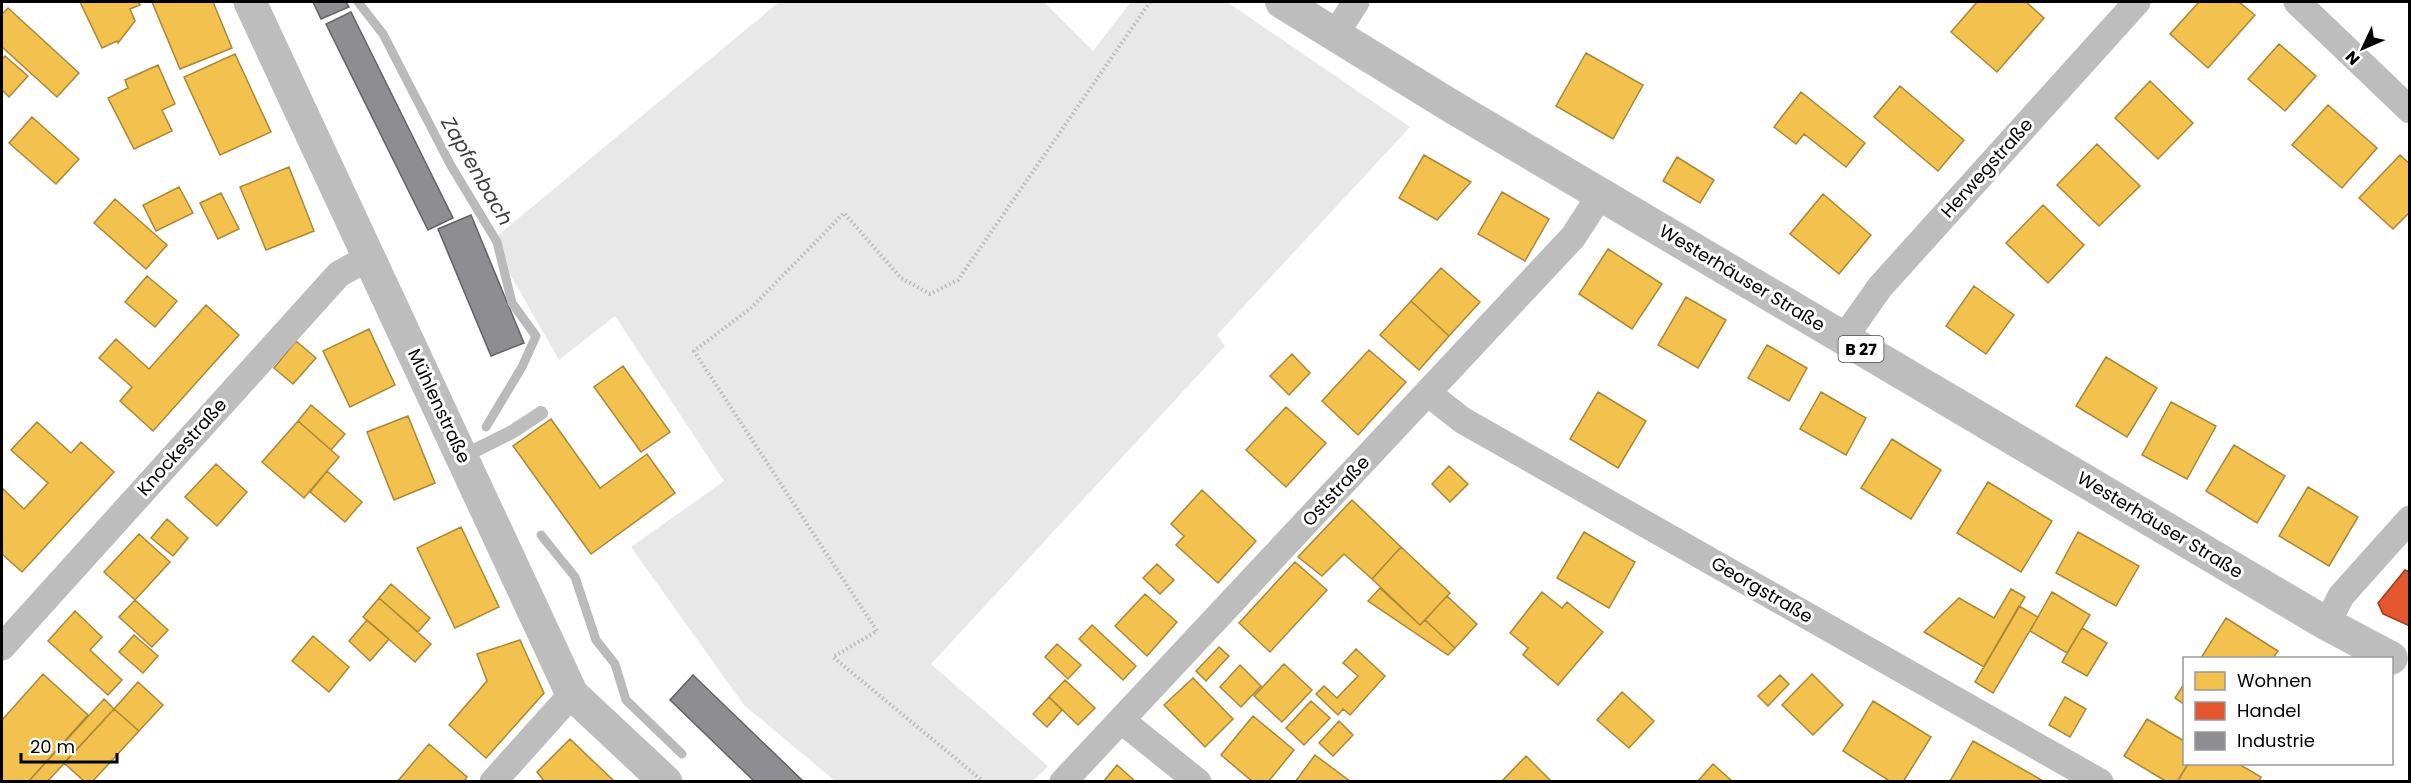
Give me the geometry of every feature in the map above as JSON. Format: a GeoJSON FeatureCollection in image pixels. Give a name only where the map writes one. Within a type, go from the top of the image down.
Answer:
{"type":"FeatureCollection","features":[{"type":"Feature","properties":{"kind":"main road","name":"Mühlenstraße"},"geometry":{"type":"LineString","coordinates":[[250,2],[572,694],[666,782]]}},
{"type":"Feature","properties":{"kind":"main road","name":"Westerhäuser Straße"},"geometry":{"type":"LineString","coordinates":[[1282,2],[1334,36],[2327,624],[2389,657]]}},
{"type":"Feature","properties":{"kind":"main road","name":"Westerhäuser Straße"},"geometry":{"type":"LineString","coordinates":[[2393,659],[2409,668]]}},
{"type":"Feature","properties":{"kind":"street"},"geometry":{"type":"LineString","coordinates":[[1334,36],[1356,2]]}},
{"type":"Feature","properties":{"kind":"street","name":"Herwegstraße"},"geometry":{"type":"LineString","coordinates":[[1844,338],[1880,287],[2137,2]]}},
{"type":"Feature","properties":{"kind":"street"},"geometry":{"type":"LineString","coordinates":[[2297,2],[2409,110]]}},
{"type":"Feature","properties":{"kind":"street","name":"Oststraße"},"geometry":{"type":"LineString","coordinates":[[1063,782],[1573,237],[1601,194]]}},
{"type":"Feature","properties":{"kind":"street","name":"Knockestraße"},"geometry":{"type":"LineString","coordinates":[[2,647],[339,274],[370,257]]}},
{"type":"Feature","properties":{"kind":"street","name":"Georgstraße"},"geometry":{"type":"LineString","coordinates":[[1428,393],[1462,420],[2100,782]]}},
{"type":"Feature","properties":{"kind":"street"},"geometry":{"type":"LineString","coordinates":[[2327,624],[2341,597],[2409,519]]}},
{"type":"Feature","properties":{"kind":"street"},"geometry":{"type":"LineString","coordinates":[[493,782],[572,694]]}},
{"type":"Feature","properties":{"kind":"street"},"geometry":{"type":"LineString","coordinates":[[1121,720],[1198,782]]}},
{"type":"Feature","properties":{"kind":"lane"},"geometry":{"type":"LineString","coordinates":[[462,457],[512,432],[541,413]]}},
{"type":"Feature","properties":{"kind":"path"},"geometry":{"type":"LineString","coordinates":[[984,782],[833,657],[877,631],[694,351],[751,308],[844,213],[901,278],[930,294],[958,280],[1150,2]]}},
{"type":"Feature","properties":{"kind":"shaded area"},"geometry":{"type":"Polygon","coordinates":[[[779,2],[1044,2],[1093,51],[1131,2],[1227,2],[1410,127],[1217,335],[1225,346],[931,664],[1048,766],[1033,781],[835,781],[744,705],[631,547],[724,481],[615,316],[559,360],[491,241],[779,2]]]}},
{"type":"Feature","properties":{"kind":"building: Wohnen"},"geometry":{"type":"Polygon","coordinates":[[[80,2],[138,2],[140,5],[130,9],[135,21],[118,43],[117,41],[102,48],[80,2]]]}},
{"type":"Feature","properties":{"kind":"building: Wohnen"},"geometry":{"type":"Polygon","coordinates":[[[152,2],[213,2],[232,48],[180,69],[152,2]]]}},
{"type":"Feature","properties":{"kind":"building: Wohnen"},"geometry":{"type":"Polygon","coordinates":[[[1977,2],[2026,2],[2044,18],[1997,72],[1951,32],[1977,2]]]}},
{"type":"Feature","properties":{"kind":"building: Wohnen"},"geometry":{"type":"Polygon","coordinates":[[[2199,2],[2239,2],[2255,15],[2208,68],[2170,34],[2199,2]]]}},
{"type":"Feature","properties":{"kind":"building: Wohnen"},"geometry":{"type":"Polygon","coordinates":[[[8,8],[79,73],[57,97],[2,47],[2,14],[8,8]]]}},
{"type":"Feature","properties":{"kind":"building: Wohnen"},"geometry":{"type":"Polygon","coordinates":[[[2279,44],[2316,76],[2285,111],[2248,79],[2279,44]]]}},
{"type":"Feature","properties":{"kind":"building: Wohnen"},"geometry":{"type":"Polygon","coordinates":[[[1586,53],[1643,85],[1613,139],[1556,106],[1586,53]]]}},
{"type":"Feature","properties":{"kind":"building: Wohnen"},"geometry":{"type":"Polygon","coordinates":[[[235,54],[271,132],[220,155],[184,77],[235,54]]]}},
{"type":"Feature","properties":{"kind":"building: Wohnen"},"geometry":{"type":"Polygon","coordinates":[[[5,56],[28,76],[9,97],[2,90],[2,59],[5,56]]]}},
{"type":"Feature","properties":{"kind":"building: Wohnen"},"geometry":{"type":"Polygon","coordinates":[[[158,65],[175,104],[162,110],[172,131],[134,149],[108,98],[128,88],[125,80],[158,65]]]}},
{"type":"Feature","properties":{"kind":"building: Wohnen"},"geometry":{"type":"Polygon","coordinates":[[[2150,81],[2193,123],[2158,159],[2115,118],[2150,81]]]}},
{"type":"Feature","properties":{"kind":"building: Wohnen"},"geometry":{"type":"Polygon","coordinates":[[[1900,86],[1964,140],[1938,171],[1874,117],[1900,86]]]}},
{"type":"Feature","properties":{"kind":"building: Wohnen"},"geometry":{"type":"Polygon","coordinates":[[[1801,92],[1865,143],[1846,167],[1804,134],[1796,144],[1774,127],[1801,92]]]}},
{"type":"Feature","properties":{"kind":"building: Wohnen"},"geometry":{"type":"Polygon","coordinates":[[[2328,105],[2377,148],[2342,188],[2292,145],[2328,105]]]}},
{"type":"Feature","properties":{"kind":"building: Wohnen"},"geometry":{"type":"Polygon","coordinates":[[[32,117],[79,159],[56,184],[9,143],[32,117]]]}},
{"type":"Feature","properties":{"kind":"building: Wohnen"},"geometry":{"type":"Polygon","coordinates":[[[2097,144],[2140,186],[2099,226],[2057,185],[2097,144]]]}},
{"type":"Feature","properties":{"kind":"building: Wohnen"},"geometry":{"type":"Polygon","coordinates":[[[1424,155],[1471,182],[1437,220],[1399,198],[1424,155]]]}},
{"type":"Feature","properties":{"kind":"building: Wohnen"},"geometry":{"type":"Polygon","coordinates":[[[2400,155],[2410,164],[2410,212],[2393,229],[2359,198],[2400,155]]]}},
{"type":"Feature","properties":{"kind":"building: Wohnen"},"geometry":{"type":"Polygon","coordinates":[[[1677,157],[1714,180],[1700,203],[1663,181],[1677,157]]]}},
{"type":"Feature","properties":{"kind":"building: Wohnen"},"geometry":{"type":"Polygon","coordinates":[[[289,167],[314,231],[266,250],[240,187],[289,167]]]}},
{"type":"Feature","properties":{"kind":"building: Wohnen"},"geometry":{"type":"Polygon","coordinates":[[[179,187],[193,213],[156,231],[143,205],[179,187]]]}},
{"type":"Feature","properties":{"kind":"building: Wohnen"},"geometry":{"type":"Polygon","coordinates":[[[1502,192],[1549,219],[1525,261],[1478,234],[1502,192]]]}},
{"type":"Feature","properties":{"kind":"building: Wohnen"},"geometry":{"type":"Polygon","coordinates":[[[221,193],[239,229],[218,239],[200,203],[221,193]]]}},
{"type":"Feature","properties":{"kind":"building: Wohnen"},"geometry":{"type":"Polygon","coordinates":[[[1823,194],[1871,235],[1839,274],[1790,234],[1823,194]]]}},
{"type":"Feature","properties":{"kind":"building: Wohnen"},"geometry":{"type":"Polygon","coordinates":[[[115,199],[167,245],[146,269],[94,223],[115,199]]]}},
{"type":"Feature","properties":{"kind":"building: Wohnen"},"geometry":{"type":"Polygon","coordinates":[[[2043,205],[2084,245],[2048,283],[2006,243],[2043,205]]]}},
{"type":"Feature","properties":{"kind":"building: Wohnen"},"geometry":{"type":"Polygon","coordinates":[[[1608,249],[1662,284],[1632,329],[1579,294],[1608,249]]]}},
{"type":"Feature","properties":{"kind":"building: Wohnen"},"geometry":{"type":"Polygon","coordinates":[[[1441,268],[1480,302],[1449,336],[1411,301],[1441,268]]]}},
{"type":"Feature","properties":{"kind":"building: Wohnen"},"geometry":{"type":"Polygon","coordinates":[[[147,276],[177,301],[155,327],[125,302],[147,276]]]}},
{"type":"Feature","properties":{"kind":"building: Wohnen"},"geometry":{"type":"Polygon","coordinates":[[[1974,286],[2014,315],[1986,354],[1946,326],[1974,286]]]}},
{"type":"Feature","properties":{"kind":"building: Wohnen"},"geometry":{"type":"Polygon","coordinates":[[[1686,297],[1726,320],[1698,368],[1658,345],[1686,297]]]}},
{"type":"Feature","properties":{"kind":"building: Wohnen"},"geometry":{"type":"Polygon","coordinates":[[[1411,301],[1449,336],[1419,370],[1380,335],[1411,301]]]}},
{"type":"Feature","properties":{"kind":"building: Wohnen"},"geometry":{"type":"Polygon","coordinates":[[[206,305],[239,335],[153,431],[120,401],[132,387],[99,358],[116,339],[149,369],[206,305]]]}},
{"type":"Feature","properties":{"kind":"building: Wohnen"},"geometry":{"type":"Polygon","coordinates":[[[369,329],[395,385],[350,407],[323,351],[369,329]]]}},
{"type":"Feature","properties":{"kind":"building: Wohnen"},"geometry":{"type":"Polygon","coordinates":[[[296,341],[316,358],[293,384],[274,368],[296,341]]]}},
{"type":"Feature","properties":{"kind":"building: Wohnen"},"geometry":{"type":"Polygon","coordinates":[[[1767,345],[1807,368],[1789,401],[1748,378],[1767,345]]]}},
{"type":"Feature","properties":{"kind":"building: Wohnen"},"geometry":{"type":"Polygon","coordinates":[[[1369,350],[1406,382],[1358,435],[1322,401],[1369,350]]]}},
{"type":"Feature","properties":{"kind":"building: Wohnen"},"geometry":{"type":"Polygon","coordinates":[[[1292,354],[1310,373],[1289,395],[1270,376],[1292,354]]]}},
{"type":"Feature","properties":{"kind":"building: Wohnen"},"geometry":{"type":"Polygon","coordinates":[[[2106,357],[2157,388],[2127,437],[2076,406],[2106,357]]]}},
{"type":"Feature","properties":{"kind":"building: Wohnen"},"geometry":{"type":"Polygon","coordinates":[[[623,366],[670,432],[641,452],[594,387],[623,366]]]}},
{"type":"Feature","properties":{"kind":"building: Wohnen"},"geometry":{"type":"Polygon","coordinates":[[[1598,392],[1646,421],[1618,468],[1570,439],[1598,392]]]}},
{"type":"Feature","properties":{"kind":"building: Wohnen"},"geometry":{"type":"Polygon","coordinates":[[[1821,392],[1866,418],[1846,455],[1800,429],[1821,392]]]}},
{"type":"Feature","properties":{"kind":"building: Wohnen"},"geometry":{"type":"Polygon","coordinates":[[[2171,402],[2216,426],[2187,479],[2142,455],[2171,402]]]}},
{"type":"Feature","properties":{"kind":"building: Wohnen"},"geometry":{"type":"Polygon","coordinates":[[[311,405],[345,434],[331,450],[298,421],[311,405]]]}},
{"type":"Feature","properties":{"kind":"building: Wohnen"},"geometry":{"type":"Polygon","coordinates":[[[1286,407],[1326,443],[1286,487],[1246,450],[1286,407]]]}},
{"type":"Feature","properties":{"kind":"building: Wohnen"},"geometry":{"type":"Polygon","coordinates":[[[408,416],[435,483],[394,500],[367,432],[408,416]]]}},
{"type":"Feature","properties":{"kind":"building: Wohnen"},"geometry":{"type":"Polygon","coordinates":[[[551,419],[600,488],[647,454],[675,493],[591,554],[513,446],[551,419]]]}},
{"type":"Feature","properties":{"kind":"building: Wohnen"},"geometry":{"type":"Polygon","coordinates":[[[298,421],[339,457],[304,498],[262,462],[298,421]]]}},
{"type":"Feature","properties":{"kind":"building: Wohnen"},"geometry":{"type":"Polygon","coordinates":[[[37,422],[71,453],[81,442],[114,472],[22,572],[2,554],[2,488],[24,509],[48,483],[11,450],[37,422]]]}},
{"type":"Feature","properties":{"kind":"building: Wohnen"},"geometry":{"type":"Polygon","coordinates":[[[1892,439],[1941,470],[1911,519],[1861,488],[1892,439]]]}},
{"type":"Feature","properties":{"kind":"building: Wohnen"},"geometry":{"type":"Polygon","coordinates":[[[2234,445],[2285,476],[2257,523],[2206,491],[2234,445]]]}},
{"type":"Feature","properties":{"kind":"building: Wohnen"},"geometry":{"type":"Polygon","coordinates":[[[216,464],[247,492],[217,526],[185,497],[216,464]]]}},
{"type":"Feature","properties":{"kind":"building: Wohnen"},"geometry":{"type":"Polygon","coordinates":[[[1449,466],[1468,484],[1450,502],[1432,484],[1449,466]]]}},
{"type":"Feature","properties":{"kind":"building: Wohnen"},"geometry":{"type":"Polygon","coordinates":[[[327,471],[362,502],[345,522],[310,492],[327,471]]]}},
{"type":"Feature","properties":{"kind":"building: Wohnen"},"geometry":{"type":"Polygon","coordinates":[[[1988,482],[2052,521],[2021,572],[1957,533],[1988,482]]]}},
{"type":"Feature","properties":{"kind":"building: Wohnen"},"geometry":{"type":"Polygon","coordinates":[[[2308,487],[2358,517],[2329,566],[2279,536],[2308,487]]]}},
{"type":"Feature","properties":{"kind":"building: Wohnen"},"geometry":{"type":"Polygon","coordinates":[[[1202,490],[1256,541],[1218,583],[1176,545],[1184,536],[1171,524],[1202,490]]]}},
{"type":"Feature","properties":{"kind":"building: Wohnen"},"geometry":{"type":"Polygon","coordinates":[[[1352,500],[1401,547],[1372,579],[1344,554],[1322,576],[1298,557],[1352,500]]]}},
{"type":"Feature","properties":{"kind":"building: Wohnen"},"geometry":{"type":"Polygon","coordinates":[[[167,519],[188,538],[173,556],[151,538],[167,519]]]}},
{"type":"Feature","properties":{"kind":"building: Wohnen"},"geometry":{"type":"Polygon","coordinates":[[[461,527],[499,607],[455,628],[417,548],[461,527]]]}},
{"type":"Feature","properties":{"kind":"building: Wohnen"},"geometry":{"type":"Polygon","coordinates":[[[1584,532],[1635,562],[1609,608],[1557,578],[1584,532]]]}},
{"type":"Feature","properties":{"kind":"building: Wohnen"},"geometry":{"type":"Polygon","coordinates":[[[2078,532],[2139,566],[2116,606],[2056,573],[2078,532]]]}},
{"type":"Feature","properties":{"kind":"building: Wohnen"},"geometry":{"type":"Polygon","coordinates":[[[139,534],[170,562],[135,600],[104,572],[139,534]]]}},
{"type":"Feature","properties":{"kind":"building: Wohnen"},"geometry":{"type":"Polygon","coordinates":[[[1401,547],[1450,593],[1420,625],[1372,579],[1401,547]]]}},
{"type":"Feature","properties":{"kind":"building: Wohnen"},"geometry":{"type":"Polygon","coordinates":[[[1295,562],[1327,590],[1270,652],[1239,623],[1295,562]]]}},
{"type":"Feature","properties":{"kind":"building: Wohnen"},"geometry":{"type":"Polygon","coordinates":[[[1157,564],[1174,580],[1160,594],[1143,578],[1157,564]]]}},
{"type":"Feature","properties":{"kind":"building: Wohnen"},"geometry":{"type":"Polygon","coordinates":[[[391,584],[430,618],[418,632],[379,598],[391,584]]]}},
{"type":"Feature","properties":{"kind":"building: Wohnen"},"geometry":{"type":"Polygon","coordinates":[[[1380,588],[1420,625],[1425,620],[1455,648],[1448,655],[1368,601],[1380,588]]]}},
{"type":"Feature","properties":{"kind":"building: Wohnen"},"geometry":{"type":"Polygon","coordinates":[[[2011,589],[2025,597],[1984,667],[1924,632],[1959,598],[1994,618],[2011,589]]]}},
{"type":"Feature","properties":{"kind":"building: Wohnen"},"geometry":{"type":"Polygon","coordinates":[[[1542,592],[1562,608],[1567,602],[1603,632],[1558,685],[1523,655],[1528,648],[1510,633],[1542,592]]]}},
{"type":"Feature","properties":{"kind":"building: Wohnen"},"geometry":{"type":"Polygon","coordinates":[[[2052,592],[2090,615],[2067,653],[2030,631],[2052,592]]]}},
{"type":"Feature","properties":{"kind":"building: Wohnen"},"geometry":{"type":"Polygon","coordinates":[[[1145,594],[1177,622],[1147,656],[1115,626],[1145,594]]]}},
{"type":"Feature","properties":{"kind":"building: Wohnen"},"geometry":{"type":"Polygon","coordinates":[[[1447,596],[1477,624],[1455,648],[1425,620],[1447,596]]]}},
{"type":"Feature","properties":{"kind":"building: Wohnen"},"geometry":{"type":"Polygon","coordinates":[[[379,598],[431,644],[415,662],[363,617],[379,598]]]}},
{"type":"Feature","properties":{"kind":"building: Wohnen"},"geometry":{"type":"Polygon","coordinates":[[[135,600],[168,630],[152,647],[119,617],[135,600]]]}},
{"type":"Feature","properties":{"kind":"building: Wohnen"},"geometry":{"type":"Polygon","coordinates":[[[2019,606],[2038,617],[1993,693],[1975,682],[2019,606]]]}},
{"type":"Feature","properties":{"kind":"building: Wohnen"},"geometry":{"type":"Polygon","coordinates":[[[75,611],[102,637],[90,650],[122,680],[108,695],[48,641],[75,611]]]}},
{"type":"Feature","properties":{"kind":"building: Wohnen"},"geometry":{"type":"Polygon","coordinates":[[[2226,618],[2278,651],[2274,657],[2202,657],[2226,618]]]}},
{"type":"Feature","properties":{"kind":"building: Wohnen"},"geometry":{"type":"Polygon","coordinates":[[[367,620],[389,639],[370,661],[349,641],[367,620]]]}},
{"type":"Feature","properties":{"kind":"building: Wohnen"},"geometry":{"type":"Polygon","coordinates":[[[1092,625],[1136,666],[1123,680],[1079,639],[1092,625]]]}},
{"type":"Feature","properties":{"kind":"building: Wohnen"},"geometry":{"type":"Polygon","coordinates":[[[2082,628],[2107,643],[2087,676],[2062,662],[2082,628]]]}},
{"type":"Feature","properties":{"kind":"building: Wohnen"},"geometry":{"type":"Polygon","coordinates":[[[134,635],[158,656],[143,673],[119,652],[134,635]]]}},
{"type":"Feature","properties":{"kind":"building: Wohnen"},"geometry":{"type":"Polygon","coordinates":[[[313,636],[349,667],[329,692],[292,661],[313,636]]]}},
{"type":"Feature","properties":{"kind":"building: Wohnen"},"geometry":{"type":"Polygon","coordinates":[[[520,640],[544,693],[486,758],[449,725],[487,681],[477,654],[520,640]]]}},
{"type":"Feature","properties":{"kind":"building: Wohnen"},"geometry":{"type":"Polygon","coordinates":[[[1057,644],[1081,665],[1068,679],[1045,657],[1057,644]]]}},
{"type":"Feature","properties":{"kind":"building: Wohnen"},"geometry":{"type":"Polygon","coordinates":[[[1219,647],[1229,656],[1206,681],[1196,671],[1219,647]]]}},
{"type":"Feature","properties":{"kind":"building: Wohnen"},"geometry":{"type":"Polygon","coordinates":[[[1356,649],[1385,676],[1350,715],[1343,709],[1338,715],[1316,694],[1324,686],[1337,698],[1358,676],[1343,663],[1356,649]]]}},
{"type":"Feature","properties":{"kind":"building: Wohnen"},"geometry":{"type":"Polygon","coordinates":[[[1284,664],[1312,690],[1282,722],[1254,696],[1284,664]]]}},
{"type":"Feature","properties":{"kind":"building: Wohnen"},"geometry":{"type":"Polygon","coordinates":[[[1240,665],[1261,686],[1241,707],[1220,687],[1240,665]]]}},
{"type":"Feature","properties":{"kind":"building: Wohnen"},"geometry":{"type":"Polygon","coordinates":[[[43,674],[88,715],[28,782],[2,782],[2,720],[43,674]]]}},
{"type":"Feature","properties":{"kind":"building: Wohnen"},"geometry":{"type":"Polygon","coordinates":[[[1812,674],[1843,705],[1813,735],[1782,705],[1812,674]]]}},
{"type":"Feature","properties":{"kind":"building: Wohnen"},"geometry":{"type":"Polygon","coordinates":[[[1780,675],[1789,684],[1768,706],[1758,696],[1780,675]]]}},
{"type":"Feature","properties":{"kind":"building: Wohnen"},"geometry":{"type":"Polygon","coordinates":[[[1193,678],[1233,719],[1205,747],[1164,705],[1193,678]]]}},
{"type":"Feature","properties":{"kind":"building: Wohnen"},"geometry":{"type":"Polygon","coordinates":[[[1065,680],[1095,708],[1078,725],[1049,697],[1065,680]]]}},
{"type":"Feature","properties":{"kind":"building: Wohnen"},"geometry":{"type":"Polygon","coordinates":[[[138,682],[163,705],[139,731],[114,709],[138,682]]]}},
{"type":"Feature","properties":{"kind":"building: Wohnen"},"geometry":{"type":"Polygon","coordinates":[[[2183,686],[2183,703],[2175,698],[2183,686]]]}},
{"type":"Feature","properties":{"kind":"building: Wohnen"},"geometry":{"type":"Polygon","coordinates":[[[1622,692],[1654,721],[1629,748],[1597,720],[1622,692]]]}},
{"type":"Feature","properties":{"kind":"building: Wohnen"},"geometry":{"type":"Polygon","coordinates":[[[1049,697],[1062,710],[1047,727],[1033,714],[1049,697]]]}},
{"type":"Feature","properties":{"kind":"building: Wohnen"},"geometry":{"type":"Polygon","coordinates":[[[2065,697],[2086,709],[2070,737],[2049,725],[2065,697]]]}},
{"type":"Feature","properties":{"kind":"building: Wohnen"},"geometry":{"type":"Polygon","coordinates":[[[104,699],[114,709],[47,782],[28,782],[104,699]]]}},
{"type":"Feature","properties":{"kind":"building: Wohnen"},"geometry":{"type":"Polygon","coordinates":[[[1311,701],[1330,718],[1304,745],[1286,728],[1311,701]]]}},
{"type":"Feature","properties":{"kind":"building: Wohnen"},"geometry":{"type":"Polygon","coordinates":[[[1873,701],[1931,737],[1903,782],[1891,782],[1843,751],[1873,701]]]}},
{"type":"Feature","properties":{"kind":"building: Wohnen"},"geometry":{"type":"Polygon","coordinates":[[[114,709],[139,731],[92,782],[85,782],[64,763],[114,709]]]}},
{"type":"Feature","properties":{"kind":"building: Wohnen"},"geometry":{"type":"Polygon","coordinates":[[[1253,716],[1294,750],[1268,782],[1253,782],[1221,755],[1253,716]]]}},
{"type":"Feature","properties":{"kind":"building: Wohnen"},"geometry":{"type":"Polygon","coordinates":[[[2147,719],[2183,740],[2183,765],[2187,765],[2177,782],[2167,782],[2124,756],[2147,719]]]}},
{"type":"Feature","properties":{"kind":"building: Wohnen"},"geometry":{"type":"Polygon","coordinates":[[[1339,721],[1353,735],[1333,756],[1319,743],[1339,721]]]}},
{"type":"Feature","properties":{"kind":"building: Wohnen"},"geometry":{"type":"Polygon","coordinates":[[[570,739],[615,782],[545,782],[537,772],[570,739]]]}},
{"type":"Feature","properties":{"kind":"building: Wohnen"},"geometry":{"type":"Polygon","coordinates":[[[1973,741],[2045,782],[1950,781],[1973,741]]]}},
{"type":"Feature","properties":{"kind":"building: Wohnen"},"geometry":{"type":"Polygon","coordinates":[[[429,744],[467,777],[464,782],[397,782],[429,744]]]}},
{"type":"Feature","properties":{"kind":"building: Wohnen"},"geometry":{"type":"Polygon","coordinates":[[[1315,755],[1351,782],[1295,782],[1315,755]]]}},
{"type":"Feature","properties":{"kind":"building: Wohnen"},"geometry":{"type":"Polygon","coordinates":[[[1526,756],[1552,782],[1501,782],[1526,756]]]}},
{"type":"Feature","properties":{"kind":"building: Wohnen"},"geometry":{"type":"Polygon","coordinates":[[[1713,764],[1733,782],[1697,782],[1713,764]]]}},
{"type":"Feature","properties":{"kind":"building: Wohnen"},"geometry":{"type":"Polygon","coordinates":[[[1117,765],[1136,782],[1103,782],[1117,765]]]}},
{"type":"Feature","properties":{"kind":"building: Wohnen"},"geometry":{"type":"Polygon","coordinates":[[[2187,765],[2241,765],[2261,777],[2259,782],[2177,782],[2187,765]]]}},
{"type":"Feature","properties":{"kind":"building: Handel"},"geometry":{"type":"Polygon","coordinates":[[[2405,570],[2410,572],[2410,626],[2383,614],[2378,603],[2405,570]]]}},
{"type":"Feature","properties":{"kind":"building: Industrie"},"geometry":{"type":"Polygon","coordinates":[[[313,2],[346,2],[349,7],[321,19],[313,2]]]}},
{"type":"Feature","properties":{"kind":"building: Industrie"},"geometry":{"type":"Polygon","coordinates":[[[351,12],[453,218],[428,230],[326,24],[351,12]]]}},
{"type":"Feature","properties":{"kind":"building: Industrie"},"geometry":{"type":"Polygon","coordinates":[[[471,215],[524,343],[491,356],[438,229],[471,215]]]}},
{"type":"Feature","properties":{"kind":"building: Industrie"},"geometry":{"type":"Polygon","coordinates":[[[693,675],[804,782],[755,782],[670,700],[693,675]]]}},
{"type":"Feature","properties":{"kind":"waterway","name":"Zapfenbach"},"geometry":{"type":"LineString","coordinates":[[358,2],[383,34],[450,164],[497,242],[512,303],[536,336],[522,367],[486,427]]}},
{"type":"Feature","properties":{"kind":"waterway","name":"Zapfenbach"},"geometry":{"type":"LineString","coordinates":[[541,535],[575,577],[596,640],[615,664],[626,700],[682,754]]}}]}
